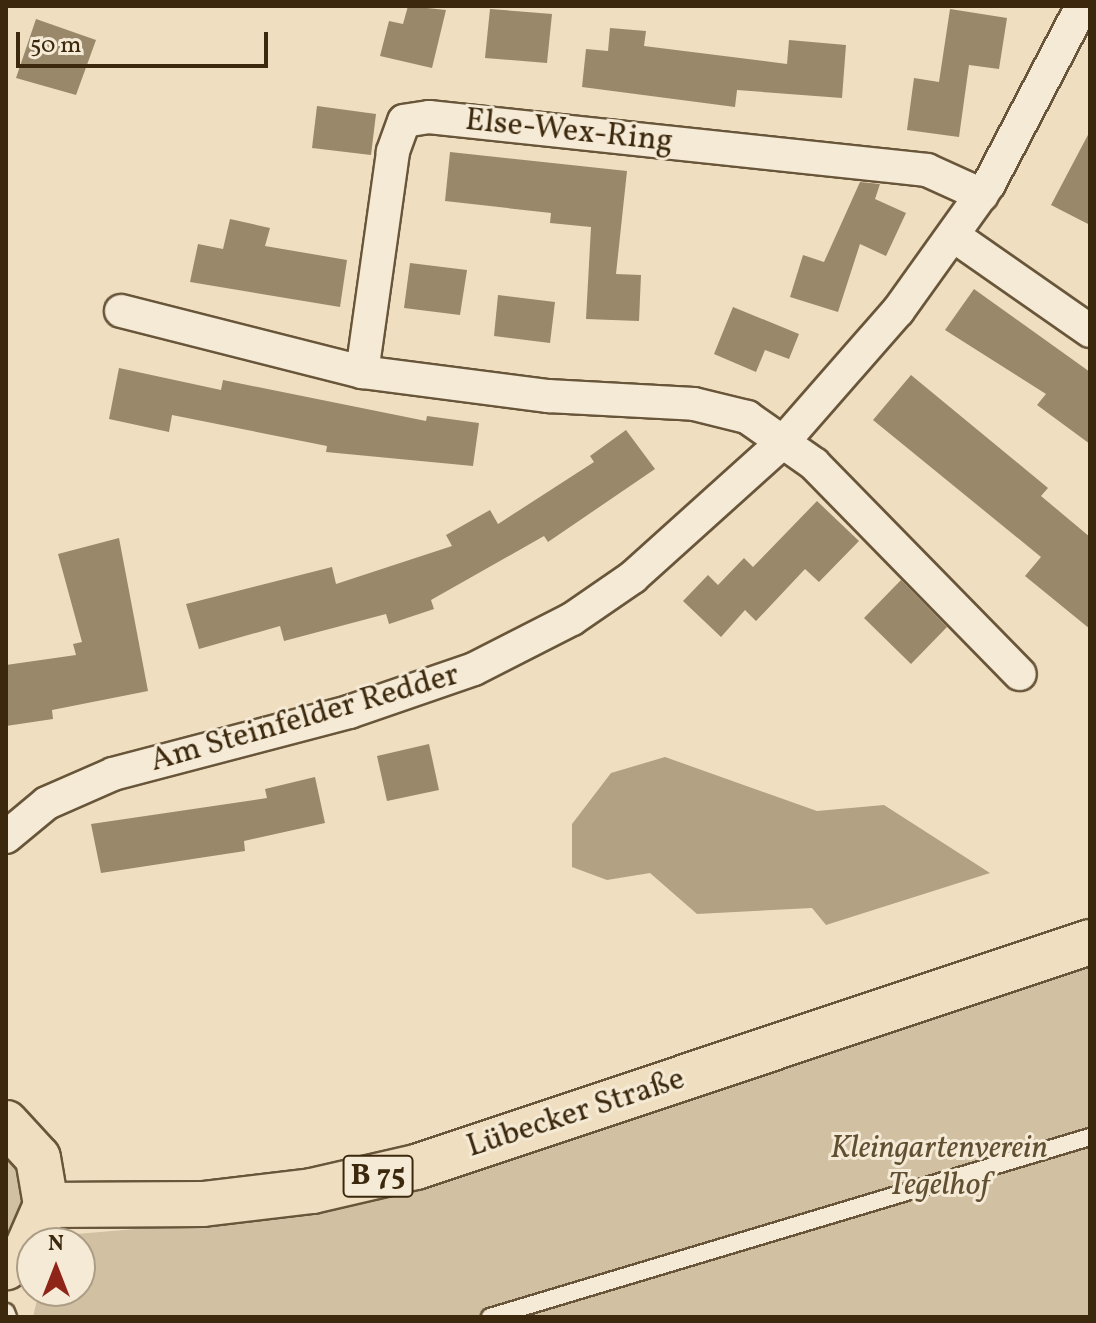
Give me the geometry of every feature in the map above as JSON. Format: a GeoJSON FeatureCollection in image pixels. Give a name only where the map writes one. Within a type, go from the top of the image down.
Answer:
{"type":"FeatureCollection","features":[{"type":"Feature","properties":{"kind":"main road","name":"Lübecker Straße"},"geometry":{"type":"LineString","coordinates":[[46,1205],[203,1204],[312,1191],[416,1167],[1090,942]]}},
{"type":"Feature","properties":{"kind":"main road"},"geometry":{"type":"LineString","coordinates":[[6,1123],[38,1158],[46,1205],[26,1251],[6,1267]]}},
{"type":"Feature","properties":{"kind":"street","name":"Am Steinfelder Redder"},"geometry":{"type":"LineString","coordinates":[[6,837],[47,803],[103,778],[413,692],[522,646],[633,577],[784,441],[898,311],[982,195],[1082,6]]}},
{"type":"Feature","properties":{"kind":"street","name":"Else-Wex-Ring"},"geometry":{"type":"LineString","coordinates":[[362,372],[393,152],[404,121],[429,117],[927,170],[982,195]]}},
{"type":"Feature","properties":{"kind":"street"},"geometry":{"type":"LineString","coordinates":[[954,236],[1090,331]]}},
{"type":"Feature","properties":{"kind":"street"},"geometry":{"type":"LineString","coordinates":[[121,311],[362,372],[548,396],[694,404],[747,417],[814,464],[1020,674]]}},
{"type":"Feature","properties":{"kind":"lane"},"geometry":{"type":"LineString","coordinates":[[490,1317],[1090,1137]]}},
{"type":"Feature","properties":{"kind":"green space","name":"Kleingartenverein Tegelhof"},"geometry":{"type":"Polygon","coordinates":[[[1090,966],[1090,1317],[33,1317],[35,1307],[96,1307],[96,1232],[205,1223],[698,1088],[1090,966]]]}},
{"type":"Feature","properties":{"kind":"green space"},"geometry":{"type":"Polygon","coordinates":[[[6,1146],[30,1193],[6,1245],[6,1146]]]}},
{"type":"Feature","properties":{"kind":"shaded area"},"geometry":{"type":"Polygon","coordinates":[[[665,757],[817,811],[884,805],[990,873],[826,925],[812,908],[697,914],[650,873],[607,880],[572,867],[572,824],[611,773],[665,757]]]}},
{"type":"Feature","properties":{"kind":"building"},"geometry":{"type":"Polygon","coordinates":[[[408,6],[446,10],[432,68],[380,56],[389,21],[403,24],[408,6]]]}},
{"type":"Feature","properties":{"kind":"building"},"geometry":{"type":"Polygon","coordinates":[[[490,9],[552,14],[547,63],[485,58],[490,9]]]}},
{"type":"Feature","properties":{"kind":"building"},"geometry":{"type":"Polygon","coordinates":[[[950,9],[1007,18],[999,69],[969,65],[959,137],[907,130],[914,78],[939,82],[950,9]]]}},
{"type":"Feature","properties":{"kind":"building"},"geometry":{"type":"Polygon","coordinates":[[[36,19],[96,40],[76,95],[16,78],[36,19]]]}},
{"type":"Feature","properties":{"kind":"building"},"geometry":{"type":"Polygon","coordinates":[[[610,28],[646,31],[644,46],[787,64],[789,40],[846,45],[842,98],[737,90],[735,107],[582,87],[586,49],[608,51],[610,28]]]}},
{"type":"Feature","properties":{"kind":"building"},"geometry":{"type":"Polygon","coordinates":[[[317,106],[376,114],[371,155],[312,148],[317,106]]]}},
{"type":"Feature","properties":{"kind":"building"},"geometry":{"type":"Polygon","coordinates":[[[1090,131],[1090,225],[1051,205],[1090,131]]]}},
{"type":"Feature","properties":{"kind":"building"},"geometry":{"type":"Polygon","coordinates":[[[450,152],[627,171],[616,274],[641,275],[639,321],[586,319],[591,227],[550,223],[551,213],[445,201],[450,152]]]}},
{"type":"Feature","properties":{"kind":"building"},"geometry":{"type":"Polygon","coordinates":[[[860,182],[880,184],[875,199],[906,213],[886,256],[860,244],[838,312],[790,297],[803,255],[824,262],[860,182]]]}},
{"type":"Feature","properties":{"kind":"building"},"geometry":{"type":"Polygon","coordinates":[[[230,219],[270,228],[265,246],[347,260],[340,307],[190,282],[198,244],[223,249],[230,219]]]}},
{"type":"Feature","properties":{"kind":"building"},"geometry":{"type":"Polygon","coordinates":[[[410,263],[467,270],[460,315],[404,308],[410,263]]]}},
{"type":"Feature","properties":{"kind":"building"},"geometry":{"type":"Polygon","coordinates":[[[974,289],[1090,372],[1090,444],[1037,405],[1046,394],[945,330],[974,289]]]}},
{"type":"Feature","properties":{"kind":"building"},"geometry":{"type":"Polygon","coordinates":[[[498,295],[555,302],[550,343],[494,336],[498,295]]]}},
{"type":"Feature","properties":{"kind":"building"},"geometry":{"type":"Polygon","coordinates":[[[733,307],[799,334],[789,359],[765,350],[756,372],[714,354],[733,307]]]}},
{"type":"Feature","properties":{"kind":"building"},"geometry":{"type":"Polygon","coordinates":[[[119,368],[221,390],[223,380],[426,421],[427,416],[479,423],[473,466],[326,452],[327,446],[172,415],[169,432],[109,419],[119,368]]]}},
{"type":"Feature","properties":{"kind":"building"},"geometry":{"type":"Polygon","coordinates":[[[911,375],[1048,488],[1041,496],[1090,537],[1090,629],[1025,576],[1041,557],[873,420],[911,375]]]}},
{"type":"Feature","properties":{"kind":"building"},"geometry":{"type":"Polygon","coordinates":[[[626,430],[655,469],[548,542],[544,536],[431,600],[434,609],[389,624],[386,614],[284,641],[280,626],[199,649],[186,604],[332,567],[336,584],[452,546],[446,535],[490,510],[498,524],[594,462],[590,456],[626,430]]]}},
{"type":"Feature","properties":{"kind":"building"},"geometry":{"type":"Polygon","coordinates":[[[817,501],[859,541],[819,582],[805,569],[756,621],[745,610],[721,637],[683,601],[708,575],[718,585],[744,558],[753,567],[817,501]]]}},
{"type":"Feature","properties":{"kind":"building"},"geometry":{"type":"Polygon","coordinates":[[[119,538],[148,691],[52,710],[53,719],[6,726],[6,665],[76,655],[73,644],[82,642],[58,554],[119,538]]]}},
{"type":"Feature","properties":{"kind":"building"},"geometry":{"type":"Polygon","coordinates":[[[901,580],[947,627],[911,664],[864,618],[901,580]]]}},
{"type":"Feature","properties":{"kind":"building"},"geometry":{"type":"Polygon","coordinates":[[[429,744],[439,790],[387,801],[377,756],[429,744]]]}},
{"type":"Feature","properties":{"kind":"building"},"geometry":{"type":"Polygon","coordinates":[[[315,777],[325,823],[244,841],[245,851],[101,873],[91,824],[267,798],[265,789],[315,777]]]}}]}
